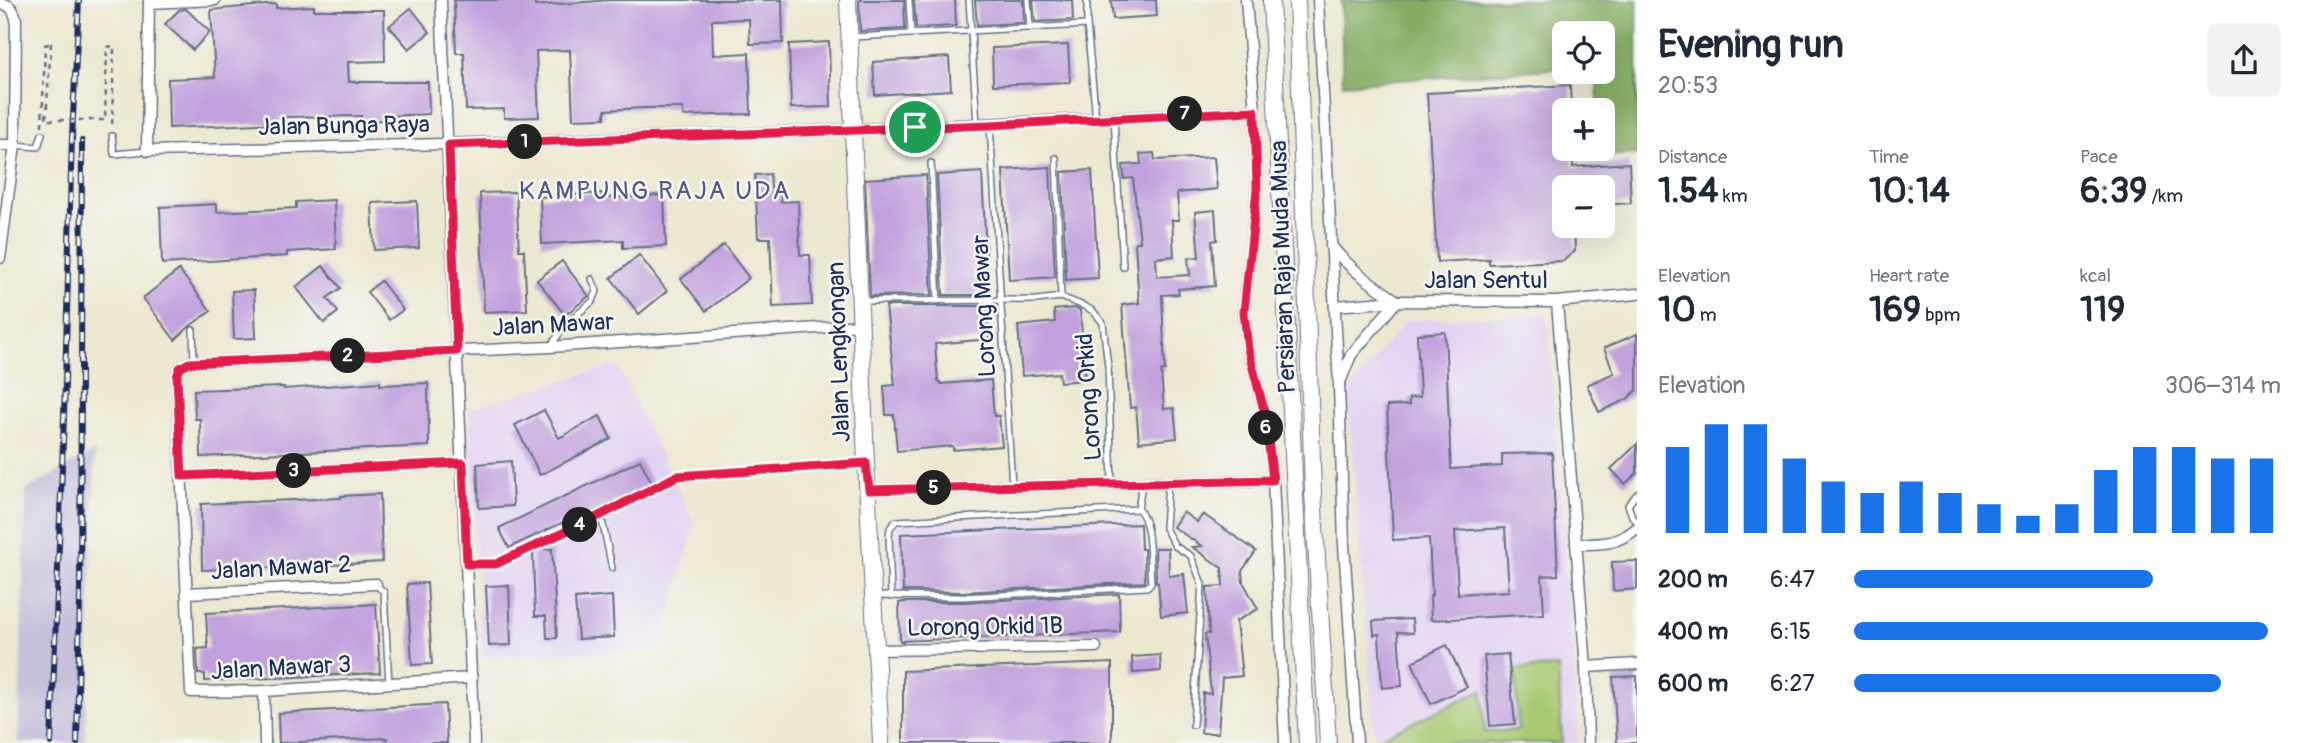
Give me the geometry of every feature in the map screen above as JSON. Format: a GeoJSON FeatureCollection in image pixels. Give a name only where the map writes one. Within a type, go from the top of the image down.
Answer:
{"type":"FeatureCollection","features":[{"type":"Feature","properties":{"kind":"main road","name":"Jalan Lengkongan"},"geometry":{"type":"LineString","coordinates":[[848,0],[866,463],[881,743]]}},
{"type":"Feature","properties":{"kind":"main road","name":"Persiaran Raja Muda Musa"},"geometry":{"type":"LineString","coordinates":[[1271,0],[1307,743]]}},
{"type":"Feature","properties":{"kind":"main road","name":"Persiaran Raja Muda Musa"},"geometry":{"type":"LineString","coordinates":[[1297,0],[1312,492],[1328,743]]}},
{"type":"Feature","properties":{"kind":"street"},"geometry":{"type":"LineString","coordinates":[[147,151],[149,2],[215,0]]}},
{"type":"Feature","properties":{"kind":"street"},"geometry":{"type":"LineString","coordinates":[[441,0],[474,743]]}},
{"type":"Feature","properties":{"kind":"street"},"geometry":{"type":"LineString","coordinates":[[1246,0],[1255,111],[1257,189],[1244,312],[1248,349],[1265,414],[1273,480],[1285,743]]}},
{"type":"Feature","properties":{"kind":"street"},"geometry":{"type":"LineString","coordinates":[[1319,2],[1339,385],[1344,544],[1357,743]]}},
{"type":"Feature","properties":{"kind":"street"},"geometry":{"type":"LineString","coordinates":[[0,4],[14,9],[16,18],[15,145],[0,258]]}},
{"type":"Feature","properties":{"kind":"street","name":"Jalan Bunga Raya"},"geometry":{"type":"LineString","coordinates":[[147,151],[449,145],[990,125],[1255,111]]}},
{"type":"Feature","properties":{"kind":"street"},"geometry":{"type":"LineString","coordinates":[[0,145],[15,145]]}},
{"type":"Feature","properties":{"kind":"street"},"geometry":{"type":"LineString","coordinates":[[1331,246],[1360,275],[1397,301],[1350,355],[1339,385]]}},
{"type":"Feature","properties":{"kind":"street","name":"Jalan Sentul"},"geometry":{"type":"LineString","coordinates":[[1335,306],[1397,301],[1557,302],[1637,294]]}},
{"type":"Feature","properties":{"kind":"street"},"geometry":{"type":"LineString","coordinates":[[1557,302],[1586,667],[1588,743]]}},
{"type":"Feature","properties":{"kind":"street","name":"Jalan Mawar"},"geometry":{"type":"LineString","coordinates":[[194,363],[550,347],[861,325]]}},
{"type":"Feature","properties":{"kind":"street"},"geometry":{"type":"LineString","coordinates":[[187,593],[177,377],[180,368],[194,363]]}},
{"type":"Feature","properties":{"kind":"street"},"geometry":{"type":"LineString","coordinates":[[182,476],[463,463]]}},
{"type":"Feature","properties":{"kind":"street"},"geometry":{"type":"LineString","coordinates":[[869,490],[1273,480]]}},
{"type":"Feature","properties":{"kind":"street"},"geometry":{"type":"LineString","coordinates":[[1576,544],[1608,544],[1626,538],[1637,528]]}},
{"type":"Feature","properties":{"kind":"street","name":"Jalan Mawar 2"},"geometry":{"type":"LineString","coordinates":[[187,593],[376,584]]}},
{"type":"Feature","properties":{"kind":"street","name":"Jalan Mawar 3"},"geometry":{"type":"LineString","coordinates":[[187,593],[191,692],[264,691],[472,678]]}},
{"type":"Feature","properties":{"kind":"street","name":"Lorong Orkid 1B"},"geometry":{"type":"LineString","coordinates":[[875,650],[1096,647]]}},
{"type":"Feature","properties":{"kind":"street"},"geometry":{"type":"LineString","coordinates":[[1586,667],[1637,664]]}},
{"type":"Feature","properties":{"kind":"street"},"geometry":{"type":"LineString","coordinates":[[264,691],[265,743]]}},
{"type":"Feature","properties":{"kind":"lane"},"geometry":{"type":"LineString","coordinates":[[909,0],[911,34]]}},
{"type":"Feature","properties":{"kind":"lane"},"geometry":{"type":"LineString","coordinates":[[969,0],[977,125]]}},
{"type":"Feature","properties":{"kind":"lane"},"geometry":{"type":"LineString","coordinates":[[1028,0],[1030,28]]}},
{"type":"Feature","properties":{"kind":"lane"},"geometry":{"type":"LineString","coordinates":[[1087,0],[1096,119]]}},
{"type":"Feature","properties":{"kind":"lane"},"geometry":{"type":"LineString","coordinates":[[849,37],[1087,25]]}},
{"type":"Feature","properties":{"kind":"lane"},"geometry":{"type":"LineString","coordinates":[[1114,118],[1123,267]]}},
{"type":"Feature","properties":{"kind":"lane","name":"Lorong Mawar"},"geometry":{"type":"LineString","coordinates":[[990,125],[1012,486]]}},
{"type":"Feature","properties":{"kind":"lane"},"geometry":{"type":"LineString","coordinates":[[15,145],[38,147],[42,134]]}},
{"type":"Feature","properties":{"kind":"lane"},"geometry":{"type":"LineString","coordinates":[[112,136],[114,154],[147,151]]}},
{"type":"Feature","properties":{"kind":"lane"},"geometry":{"type":"LineString","coordinates":[[860,301],[1061,297],[1056,158]]}},
{"type":"Feature","properties":{"kind":"lane"},"geometry":{"type":"LineString","coordinates":[[931,163],[938,301]]}},
{"type":"Feature","properties":{"kind":"lane"},"geometry":{"type":"LineString","coordinates":[[550,347],[566,324],[593,301],[597,291],[592,279]]}},
{"type":"Feature","properties":{"kind":"lane","name":"Lorong Orkid"},"geometry":{"type":"LineString","coordinates":[[1061,297],[1093,311],[1103,323],[1108,367],[1112,483]]}},
{"type":"Feature","properties":{"kind":"lane"},"geometry":{"type":"LineString","coordinates":[[193,330],[194,363]]}},
{"type":"Feature","properties":{"kind":"lane"},"geometry":{"type":"LineString","coordinates":[[467,564],[496,564],[677,476],[866,463]]}},
{"type":"Feature","properties":{"kind":"lane"},"geometry":{"type":"LineString","coordinates":[[1168,483],[1165,528],[1175,546],[1191,556],[1202,584],[1193,725]]}},
{"type":"Feature","properties":{"kind":"lane"},"geometry":{"type":"LineString","coordinates":[[1138,509],[1142,484]]}},
{"type":"Feature","properties":{"kind":"lane"},"geometry":{"type":"LineString","coordinates":[[1637,494],[1628,505],[1637,522]]}},
{"type":"Feature","properties":{"kind":"lane"},"geometry":{"type":"LineString","coordinates":[[872,596],[891,597],[963,597],[1147,587],[1151,583],[1144,514],[1138,509],[896,521],[890,528],[889,536],[891,597]]}},
{"type":"Feature","properties":{"kind":"lane"},"geometry":{"type":"LineString","coordinates":[[601,515],[612,568]]}},
{"type":"Feature","properties":{"kind":"lane"},"geometry":{"type":"LineString","coordinates":[[376,584],[384,592],[389,684]]}},
{"type":"Feature","properties":{"kind":"path"},"geometry":{"type":"LineString","coordinates":[[42,134],[45,45],[51,43],[46,120],[105,120],[107,47],[114,46],[112,136]]}},
{"type":"Feature","properties":{"kind":"shaded area"},"geometry":{"type":"Polygon","coordinates":[[[1547,314],[1579,743],[1375,743],[1348,392],[1406,320],[1547,314]]]}},
{"type":"Feature","properties":{"kind":"shaded area"},"geometry":{"type":"Polygon","coordinates":[[[617,365],[694,523],[661,650],[482,659],[469,409],[617,365]]]}},
{"type":"Feature","properties":{"kind":"shaded area"},"geometry":{"type":"Polygon","coordinates":[[[95,451],[85,743],[18,743],[26,490],[95,451]]]}},
{"type":"Feature","properties":{"kind":"shaded area"},"geometry":{"type":"Polygon","coordinates":[[[1137,512],[1141,515],[1143,584],[895,593],[893,529],[900,523],[1137,512]]]}},
{"type":"Feature","properties":{"kind":"green space"},"geometry":{"type":"Polygon","coordinates":[[[1341,0],[1637,0],[1637,154],[1615,155],[1615,98],[1598,98],[1597,84],[1615,84],[1615,21],[1552,21],[1552,69],[1343,84],[1341,0]]]}},
{"type":"Feature","properties":{"kind":"green space"},"geometry":{"type":"Polygon","coordinates":[[[1558,667],[1562,743],[1375,743],[1375,740],[1482,690],[1485,732],[1518,730],[1515,669],[1558,667]]]}},
{"type":"Feature","properties":{"kind":"building"},"geometry":{"type":"Polygon","coordinates":[[[454,0],[534,0],[535,6],[610,0],[782,0],[783,43],[750,44],[749,19],[712,20],[713,55],[749,53],[751,114],[683,116],[683,108],[645,108],[605,110],[605,118],[573,119],[570,50],[536,51],[539,117],[504,118],[504,109],[466,110],[464,53],[456,53],[454,0]]]}},
{"type":"Feature","properties":{"kind":"building"},"geometry":{"type":"Polygon","coordinates":[[[859,0],[904,0],[905,29],[860,31],[859,0]]]}},
{"type":"Feature","properties":{"kind":"building"},"geometry":{"type":"Polygon","coordinates":[[[914,0],[955,0],[956,26],[916,28],[914,0]]]}},
{"type":"Feature","properties":{"kind":"building"},"geometry":{"type":"Polygon","coordinates":[[[975,0],[1023,0],[1024,23],[977,25],[975,0]]]}},
{"type":"Feature","properties":{"kind":"building"},"geometry":{"type":"Polygon","coordinates":[[[1033,0],[1072,0],[1073,20],[1035,22],[1033,0]]]}},
{"type":"Feature","properties":{"kind":"building"},"geometry":{"type":"Polygon","coordinates":[[[1111,0],[1156,0],[1157,16],[1113,19],[1111,0]]]}},
{"type":"Feature","properties":{"kind":"building"},"geometry":{"type":"Polygon","coordinates":[[[276,4],[276,8],[314,6],[314,10],[384,10],[385,61],[348,62],[349,82],[428,82],[429,114],[387,116],[387,120],[361,121],[361,116],[281,117],[282,123],[169,128],[168,79],[215,77],[211,10],[276,4]]]}},
{"type":"Feature","properties":{"kind":"building"},"geometry":{"type":"Polygon","coordinates":[[[411,8],[430,32],[409,49],[389,26],[411,8]]]}},
{"type":"Feature","properties":{"kind":"building"},"geometry":{"type":"Polygon","coordinates":[[[186,9],[210,32],[193,50],[165,24],[179,10],[186,9]]]}},
{"type":"Feature","properties":{"kind":"building"},"geometry":{"type":"Polygon","coordinates":[[[829,42],[831,107],[791,108],[789,44],[829,42]]]}},
{"type":"Feature","properties":{"kind":"building"},"geometry":{"type":"Polygon","coordinates":[[[1068,45],[1070,82],[993,85],[992,48],[1068,45]]]}},
{"type":"Feature","properties":{"kind":"building"},"geometry":{"type":"Polygon","coordinates":[[[949,57],[951,90],[875,95],[873,62],[949,57]]]}},
{"type":"Feature","properties":{"kind":"building"},"geometry":{"type":"Polygon","coordinates":[[[1570,85],[1571,98],[1552,98],[1552,161],[1573,161],[1573,167],[1629,163],[1631,203],[1615,204],[1615,175],[1552,175],[1552,238],[1574,238],[1575,251],[1563,261],[1489,264],[1489,259],[1437,262],[1427,93],[1570,85]]]}},
{"type":"Feature","properties":{"kind":"building"},"geometry":{"type":"Polygon","coordinates":[[[1154,153],[1155,160],[1214,157],[1217,189],[1177,193],[1179,220],[1172,220],[1174,256],[1156,258],[1157,277],[1190,275],[1188,258],[1199,257],[1195,212],[1215,210],[1217,240],[1212,241],[1215,286],[1178,289],[1179,294],[1162,295],[1165,371],[1161,371],[1164,409],[1174,408],[1177,438],[1139,442],[1136,407],[1130,408],[1122,305],[1139,303],[1135,242],[1140,242],[1133,178],[1124,179],[1123,165],[1141,164],[1140,154],[1154,153]]]}},
{"type":"Feature","properties":{"kind":"building"},"geometry":{"type":"Polygon","coordinates":[[[1050,167],[1055,277],[1009,280],[1003,170],[1050,167]]]}},
{"type":"Feature","properties":{"kind":"building"},"geometry":{"type":"Polygon","coordinates":[[[1092,170],[1098,278],[1066,280],[1062,172],[1092,170]]]}},
{"type":"Feature","properties":{"kind":"building"},"geometry":{"type":"Polygon","coordinates":[[[982,172],[988,295],[943,295],[937,175],[982,172]]]}},
{"type":"Feature","properties":{"kind":"building"},"geometry":{"type":"Polygon","coordinates":[[[770,174],[771,188],[780,188],[781,202],[798,201],[800,255],[810,255],[812,305],[773,307],[770,238],[758,238],[755,175],[770,174]]]}},
{"type":"Feature","properties":{"kind":"building"},"geometry":{"type":"Polygon","coordinates":[[[926,175],[932,295],[870,296],[865,179],[926,175]]]}},
{"type":"Feature","properties":{"kind":"building"},"geometry":{"type":"Polygon","coordinates":[[[516,192],[519,250],[524,250],[527,310],[484,312],[480,193],[516,192]]]}},
{"type":"Feature","properties":{"kind":"building"},"geometry":{"type":"Polygon","coordinates":[[[602,193],[602,198],[664,195],[666,246],[623,248],[623,240],[542,244],[540,197],[602,193]]]}},
{"type":"Feature","properties":{"kind":"building"},"geometry":{"type":"Polygon","coordinates":[[[334,200],[336,249],[287,252],[287,256],[162,264],[160,207],[217,204],[217,212],[296,208],[296,202],[334,200]]]}},
{"type":"Feature","properties":{"kind":"building"},"geometry":{"type":"Polygon","coordinates":[[[417,201],[419,248],[374,250],[372,203],[417,201]]]}},
{"type":"Feature","properties":{"kind":"building"},"geometry":{"type":"Polygon","coordinates":[[[724,245],[749,278],[706,311],[681,279],[724,245]]]}},
{"type":"Feature","properties":{"kind":"building"},"geometry":{"type":"Polygon","coordinates":[[[639,255],[667,291],[639,314],[611,278],[639,255]]]}},
{"type":"Feature","properties":{"kind":"building"},"geometry":{"type":"Polygon","coordinates":[[[562,261],[589,296],[565,315],[537,280],[562,261]]]}},
{"type":"Feature","properties":{"kind":"building"},"geometry":{"type":"Polygon","coordinates":[[[323,266],[341,288],[327,298],[338,312],[324,323],[296,287],[323,266]]]}},
{"type":"Feature","properties":{"kind":"building"},"geometry":{"type":"Polygon","coordinates":[[[179,270],[211,311],[175,340],[143,298],[179,270]]]}},
{"type":"Feature","properties":{"kind":"building"},"geometry":{"type":"Polygon","coordinates":[[[381,281],[403,310],[389,320],[367,292],[381,281]]]}},
{"type":"Feature","properties":{"kind":"building"},"geometry":{"type":"Polygon","coordinates":[[[254,290],[256,338],[234,339],[232,291],[254,290]]]}},
{"type":"Feature","properties":{"kind":"building"},"geometry":{"type":"Polygon","coordinates":[[[886,306],[986,306],[989,339],[935,344],[938,382],[941,384],[991,380],[994,416],[999,416],[1002,446],[953,450],[953,446],[897,451],[894,415],[886,415],[884,386],[895,385],[886,306]]]}},
{"type":"Feature","properties":{"kind":"building"},"geometry":{"type":"Polygon","coordinates":[[[1054,310],[1080,310],[1086,380],[1060,382],[1059,373],[1022,376],[1018,326],[1055,322],[1054,310]]]}},
{"type":"Feature","properties":{"kind":"building"},"geometry":{"type":"Polygon","coordinates":[[[1445,332],[1451,469],[1502,466],[1502,454],[1552,453],[1558,575],[1542,576],[1544,614],[1431,620],[1429,538],[1393,540],[1387,406],[1409,405],[1409,398],[1420,397],[1417,334],[1445,332]],[[1505,528],[1455,531],[1458,594],[1509,591],[1505,528]]]}},
{"type":"Feature","properties":{"kind":"building"},"geometry":{"type":"Polygon","coordinates":[[[1637,334],[1637,390],[1626,400],[1599,412],[1587,385],[1614,373],[1604,348],[1637,334]]]}},
{"type":"Feature","properties":{"kind":"building"},"geometry":{"type":"Polygon","coordinates":[[[380,382],[380,385],[428,383],[429,446],[201,457],[200,419],[195,419],[194,390],[284,389],[380,382]]]}},
{"type":"Feature","properties":{"kind":"building"},"geometry":{"type":"Polygon","coordinates":[[[544,410],[559,438],[600,416],[611,439],[540,475],[515,425],[544,410]]]}},
{"type":"Feature","properties":{"kind":"building"},"geometry":{"type":"Polygon","coordinates":[[[1637,444],[1637,473],[1625,484],[1611,469],[1637,444]]]}},
{"type":"Feature","properties":{"kind":"building"},"geometry":{"type":"Polygon","coordinates":[[[640,460],[652,483],[576,521],[574,517],[509,548],[499,528],[640,460]]]}},
{"type":"Feature","properties":{"kind":"building"},"geometry":{"type":"Polygon","coordinates":[[[511,461],[513,506],[479,508],[477,464],[511,461]]]}},
{"type":"Feature","properties":{"kind":"building"},"geometry":{"type":"Polygon","coordinates":[[[380,494],[382,562],[202,570],[201,504],[380,494]]]}},
{"type":"Feature","properties":{"kind":"building"},"geometry":{"type":"Polygon","coordinates":[[[1183,512],[1197,522],[1203,514],[1256,551],[1242,571],[1243,582],[1258,609],[1236,621],[1242,676],[1222,678],[1218,733],[1201,733],[1203,693],[1211,694],[1205,634],[1209,634],[1207,587],[1223,586],[1222,568],[1192,547],[1202,546],[1173,527],[1183,512]]]}},
{"type":"Feature","properties":{"kind":"building"},"geometry":{"type":"Polygon","coordinates":[[[1140,524],[1145,582],[963,592],[903,591],[901,534],[1140,524]]]}},
{"type":"Feature","properties":{"kind":"building"},"geometry":{"type":"Polygon","coordinates":[[[1155,548],[1168,548],[1169,576],[1184,574],[1188,613],[1161,616],[1155,548]]]}},
{"type":"Feature","properties":{"kind":"building"},"geometry":{"type":"Polygon","coordinates":[[[540,549],[552,549],[557,638],[547,638],[546,616],[535,616],[533,553],[540,549]]]}},
{"type":"Feature","properties":{"kind":"building"},"geometry":{"type":"Polygon","coordinates":[[[1637,561],[1637,589],[1613,591],[1612,562],[1637,561]]]}},
{"type":"Feature","properties":{"kind":"building"},"geometry":{"type":"Polygon","coordinates":[[[427,583],[432,664],[412,665],[407,584],[427,583]]]}},
{"type":"Feature","properties":{"kind":"building"},"geometry":{"type":"Polygon","coordinates":[[[509,585],[511,645],[489,646],[486,586],[509,585]]]}},
{"type":"Feature","properties":{"kind":"building"},"geometry":{"type":"Polygon","coordinates":[[[1119,594],[1120,632],[900,641],[899,603],[903,602],[963,602],[1119,594]]]}},
{"type":"Feature","properties":{"kind":"building"},"geometry":{"type":"Polygon","coordinates":[[[612,596],[614,637],[578,639],[575,599],[612,596]]]}},
{"type":"Feature","properties":{"kind":"building"},"geometry":{"type":"Polygon","coordinates":[[[376,604],[380,673],[205,681],[205,674],[198,674],[197,649],[208,648],[206,613],[376,604]]]}},
{"type":"Feature","properties":{"kind":"building"},"geometry":{"type":"Polygon","coordinates":[[[1412,619],[1413,633],[1398,632],[1402,686],[1382,688],[1379,634],[1374,635],[1373,621],[1412,619]]]}},
{"type":"Feature","properties":{"kind":"building"},"geometry":{"type":"Polygon","coordinates":[[[1447,645],[1467,687],[1431,704],[1412,662],[1447,645]]]}},
{"type":"Feature","properties":{"kind":"building"},"geometry":{"type":"Polygon","coordinates":[[[1508,654],[1515,724],[1490,726],[1484,656],[1508,654]]]}},
{"type":"Feature","properties":{"kind":"building"},"geometry":{"type":"Polygon","coordinates":[[[1160,655],[1161,671],[1133,673],[1132,657],[1160,655]]]}},
{"type":"Feature","properties":{"kind":"building"},"geometry":{"type":"Polygon","coordinates":[[[1112,663],[1112,743],[903,743],[903,671],[1112,663]]]}},
{"type":"Feature","properties":{"kind":"building"},"geometry":{"type":"Polygon","coordinates":[[[1637,676],[1637,743],[1617,743],[1613,677],[1637,676]]]}},
{"type":"Feature","properties":{"kind":"building"},"geometry":{"type":"Polygon","coordinates":[[[445,704],[447,743],[387,743],[387,738],[279,743],[278,713],[445,704]]]}},
{"type":"Feature","properties":{"kind":"railway"},"geometry":{"type":"LineString","coordinates":[[51,743],[79,0]]}},
{"type":"Feature","properties":{"kind":"railway"},"geometry":{"type":"LineString","coordinates":[[77,743],[82,141]]}},
{"type":"Feature","properties":{"kind":"district","name":"KAMPUNG RAJA UDA"},"geometry":{"type":"Point","coordinates":[655,191]}},
{"type":"Feature","properties":{"kind":"route"},"geometry":{"type":"LineString","coordinates":[[1255,111],[1257,189],[1244,326],[1265,414],[1273,480],[869,490],[866,463],[677,476],[496,564],[482,565],[467,564],[463,463],[182,476],[177,377],[180,368],[189,363],[457,351],[449,145],[915,127],[1255,111]]}}]}
